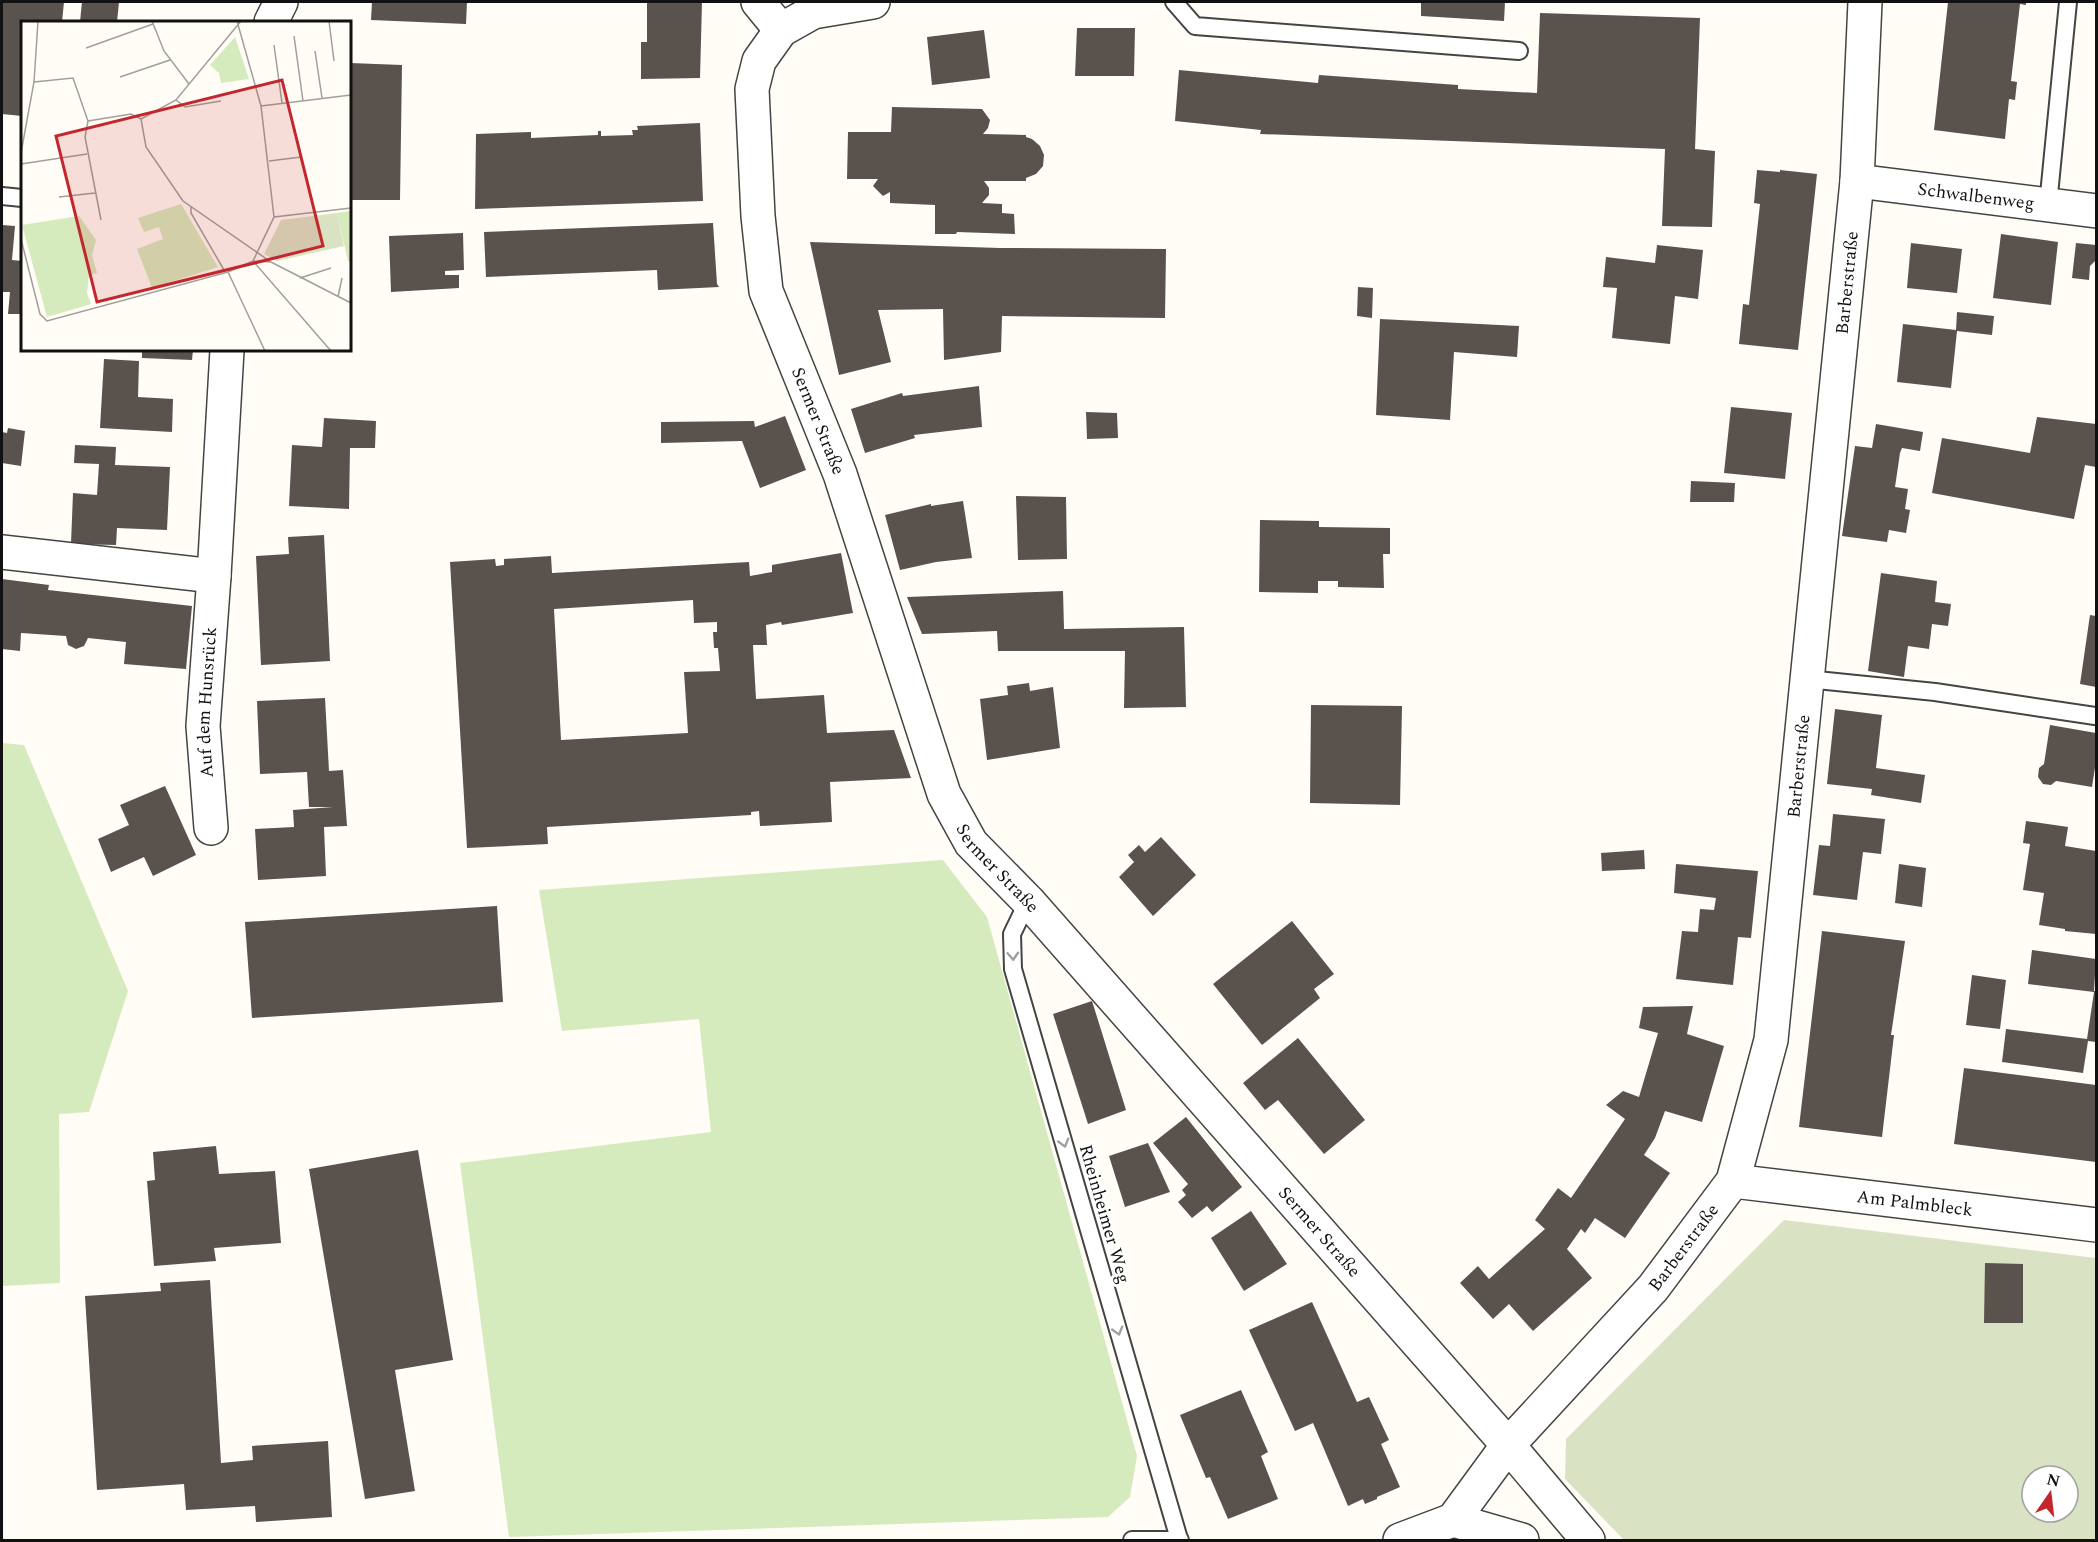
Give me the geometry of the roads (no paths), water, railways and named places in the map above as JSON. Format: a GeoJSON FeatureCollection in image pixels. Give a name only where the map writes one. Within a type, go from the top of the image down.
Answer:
{"type":"FeatureCollection","features":[{"type":"Feature","properties":{"kind":"street"},"geometry":{"type":"LineString","coordinates":[[272,21],[281,2]]}},
{"type":"Feature","properties":{"kind":"street"},"geometry":{"type":"LineString","coordinates":[[758,2],[781,30],[813,12],[873,2]]}},
{"type":"Feature","properties":{"kind":"street","name":"Barberstraße"},"geometry":{"type":"LineString","coordinates":[[1457,1530],[1508,1445],[1653,1288],[1733,1181],[1771,1040],[1857,181],[1865,2]]}},
{"type":"Feature","properties":{"kind":"street","name":"Sermer Straße"},"geometry":{"type":"LineString","coordinates":[[781,30],[759,61],[752,89],[758,216],[766,291],[840,474],[944,794],[971,843],[1028,901],[1508,1445],[1588,1540]]}},
{"type":"Feature","properties":{"kind":"street","name":"Schwalbenweg"},"geometry":{"type":"LineString","coordinates":[[1857,181],[2097,211]]}},
{"type":"Feature","properties":{"kind":"street","name":"Auf dem Hunsrück"},"geometry":{"type":"LineString","coordinates":[[211,828],[203,726],[227,351]]}},
{"type":"Feature","properties":{"kind":"street"},"geometry":{"type":"LineString","coordinates":[[2,552],[214,576]]}},
{"type":"Feature","properties":{"kind":"street","name":"Am Palmbleck"},"geometry":{"type":"LineString","coordinates":[[1733,1181],[2097,1225]]}},
{"type":"Feature","properties":{"kind":"street"},"geometry":{"type":"LineString","coordinates":[[1400,1540],[1457,1530],[1522,1540]]}},
{"type":"Feature","properties":{"kind":"lane"},"geometry":{"type":"LineString","coordinates":[[1174,2],[1195,26],[1519,51]]}},
{"type":"Feature","properties":{"kind":"lane"},"geometry":{"type":"LineString","coordinates":[[2048,205],[2068,2]]}},
{"type":"Feature","properties":{"kind":"lane"},"geometry":{"type":"LineString","coordinates":[[2,196],[21,198]]}},
{"type":"Feature","properties":{"kind":"lane"},"geometry":{"type":"LineString","coordinates":[[1807,679],[1935,692],[2095,716]]}},
{"type":"Feature","properties":{"kind":"lane","name":"Rheinheimer Weg"},"geometry":{"type":"LineString","coordinates":[[1028,901],[1012,934],[1013,969],[1179,1540]]}},
{"type":"Feature","properties":{"kind":"lane"},"geometry":{"type":"LineString","coordinates":[[1132,1540],[1179,1540]]}}]}
